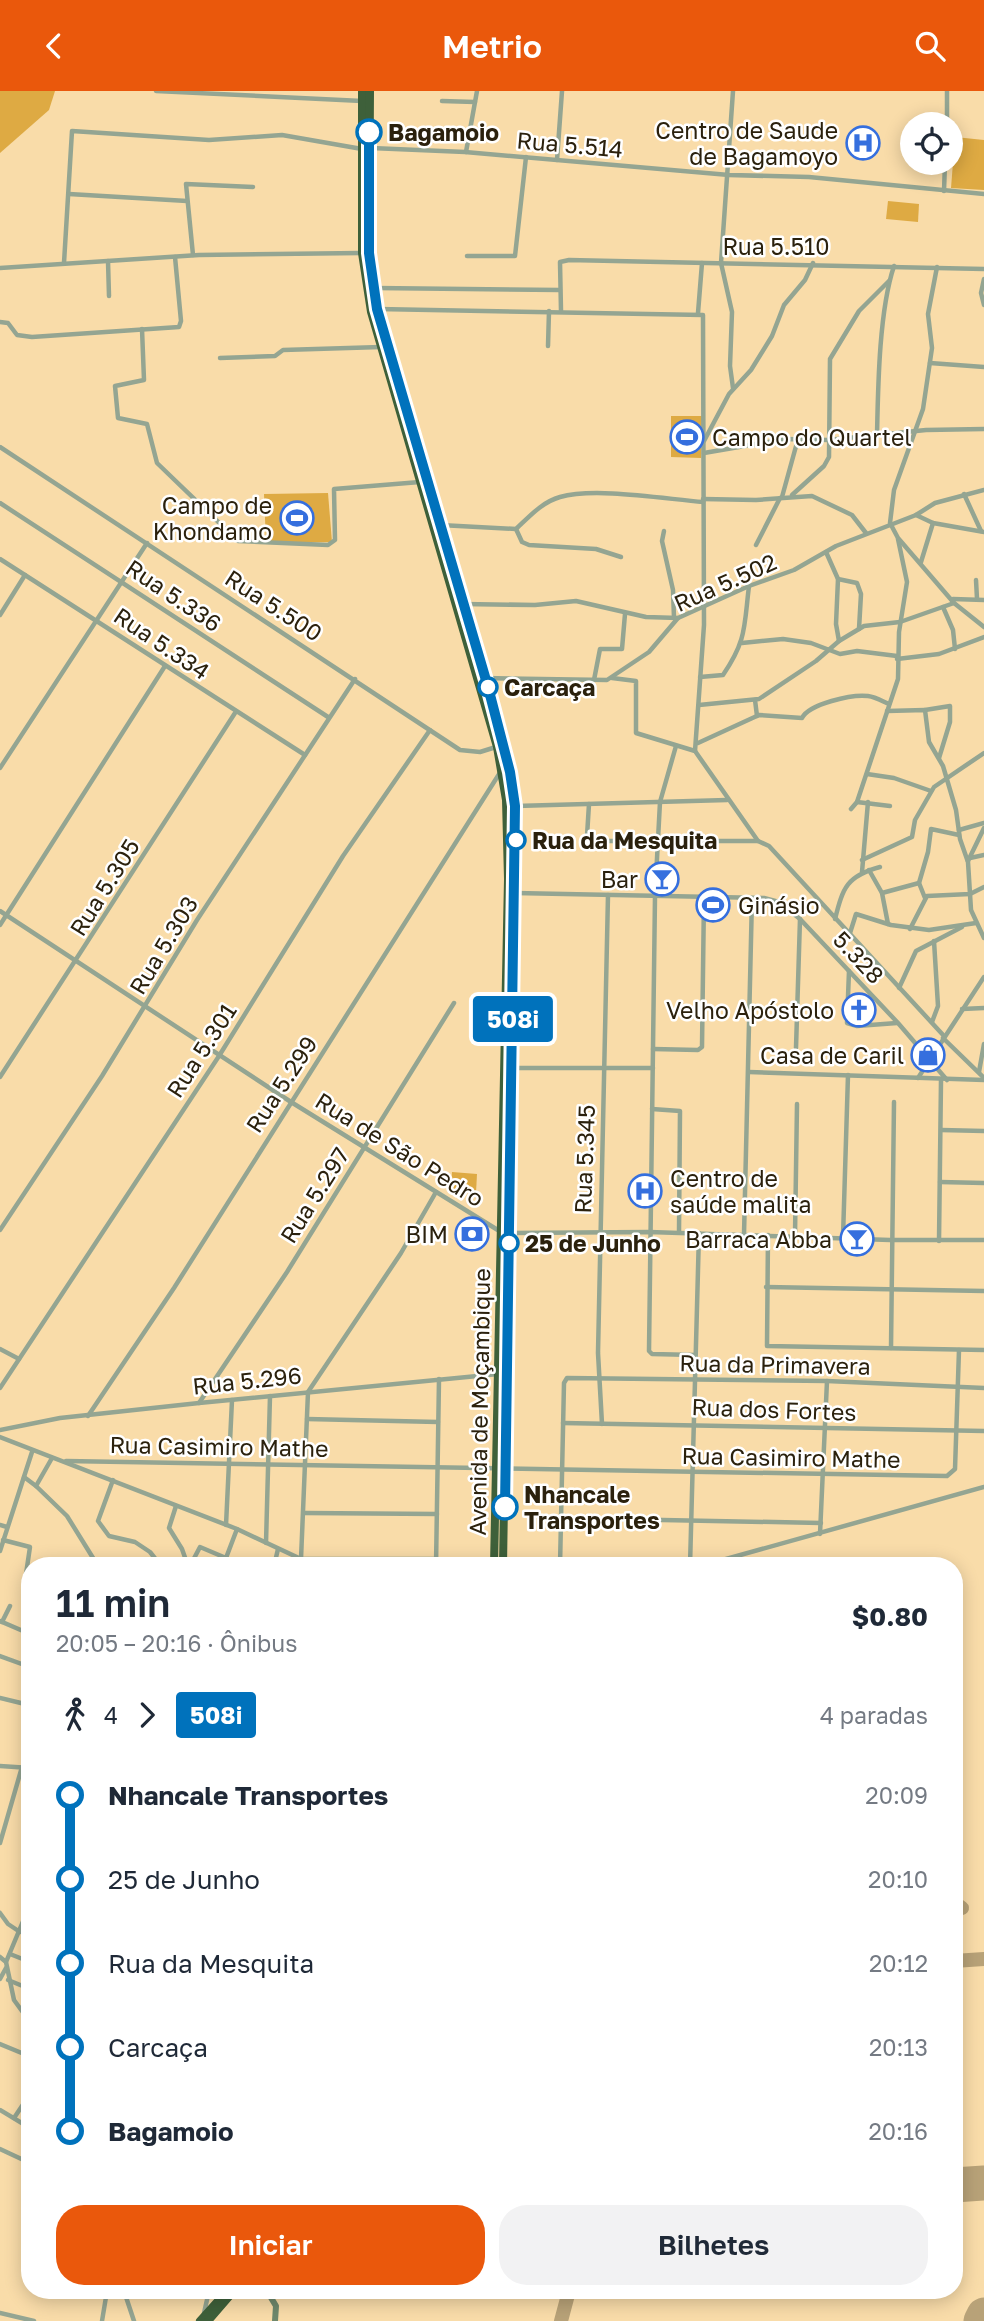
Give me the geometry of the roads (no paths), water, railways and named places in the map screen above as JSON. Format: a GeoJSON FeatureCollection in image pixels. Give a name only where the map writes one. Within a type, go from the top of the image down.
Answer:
{"type":"FeatureCollection","features":[{"type":"Feature","properties":{"kind":"highway"},"geometry":{"type":"LineString","coordinates":[[365,148],[370,91]]}},
{"type":"Feature","properties":{"kind":"highway"},"geometry":{"type":"LineString","coordinates":[[362,96],[369,253],[377,309],[483,678],[488,687],[510,772],[515,806],[513,1067],[504,1234]]}},
{"type":"Feature","properties":{"kind":"highway"},"geometry":{"type":"LineString","coordinates":[[365,174],[361,181],[362,253],[371,313],[502,770],[508,879],[504,1234]]}},
{"type":"Feature","properties":{"kind":"highway","name":"Avenida de Moçambique"},"geometry":{"type":"LineString","coordinates":[[496,1557],[509,1246],[504,1234]]}},
{"type":"Feature","properties":{"kind":"highway","name":"Avenida de Moçambique"},"geometry":{"type":"LineString","coordinates":[[503,1557],[498,1374],[504,1234]]}},
{"type":"Feature","properties":{"kind":"highway"},"geometry":{"type":"LineString","coordinates":[[204,2320],[220,2299]]}},
{"type":"Feature","properties":{"kind":"highway"},"geometry":{"type":"LineString","coordinates":[[204,2320],[226,2299]]}},
{"type":"Feature","properties":{"kind":"street"},"geometry":{"type":"LineString","coordinates":[[156,91],[362,96]]}},
{"type":"Feature","properties":{"kind":"street"},"geometry":{"type":"LineString","coordinates":[[466,152],[477,91]]}},
{"type":"Feature","properties":{"kind":"street"},"geometry":{"type":"LineString","coordinates":[[556,160],[562,91]]}},
{"type":"Feature","properties":{"kind":"street"},"geometry":{"type":"LineString","coordinates":[[733,91],[721,263],[732,311],[730,366],[733,389]]}},
{"type":"Feature","properties":{"kind":"street"},"geometry":{"type":"LineString","coordinates":[[947,91],[947,112]]}},
{"type":"Feature","properties":{"kind":"street"},"geometry":{"type":"LineString","coordinates":[[442,101],[475,102]]}},
{"type":"Feature","properties":{"kind":"street","name":"Rua 5.514"},"geometry":{"type":"LineString","coordinates":[[69,194],[72,131],[209,140],[282,135],[365,148],[466,152],[729,175],[809,177],[984,194]]}},
{"type":"Feature","properties":{"kind":"street"},"geometry":{"type":"LineString","coordinates":[[467,256],[515,256],[526,157]]}},
{"type":"Feature","properties":{"kind":"street"},"geometry":{"type":"LineString","coordinates":[[944,191],[945,175]]}},
{"type":"Feature","properties":{"kind":"street"},"geometry":{"type":"LineString","coordinates":[[193,255],[186,184],[253,187]]}},
{"type":"Feature","properties":{"kind":"street"},"geometry":{"type":"LineString","coordinates":[[64,263],[69,194],[187,201]]}},
{"type":"Feature","properties":{"kind":"street"},"geometry":{"type":"LineString","coordinates":[[0,268],[193,255],[362,253]]}},
{"type":"Feature","properties":{"kind":"street"},"geometry":{"type":"LineString","coordinates":[[0,322],[8,323],[18,335],[25,336],[181,325],[175,257]]}},
{"type":"Feature","properties":{"kind":"street","name":"Rua 5.510"},"geometry":{"type":"LineString","coordinates":[[560,290],[560,263],[569,260],[813,263],[984,269]]}},
{"type":"Feature","properties":{"kind":"street"},"geometry":{"type":"LineString","coordinates":[[108,261],[109,296]]}},
{"type":"Feature","properties":{"kind":"street"},"geometry":{"type":"LineString","coordinates":[[695,751],[698,743],[704,608],[704,442],[700,313],[702,263]]}},
{"type":"Feature","properties":{"kind":"street"},"geometry":{"type":"LineString","coordinates":[[704,442],[733,389],[755,364],[772,336],[784,305],[805,280],[813,263]]}},
{"type":"Feature","properties":{"kind":"street"},"geometry":{"type":"LineString","coordinates":[[877,436],[879,376],[889,281],[894,266]]}},
{"type":"Feature","properties":{"kind":"street"},"geometry":{"type":"LineString","coordinates":[[937,267],[928,314],[932,337],[923,409],[894,490],[890,523],[898,538],[953,601],[984,627]]}},
{"type":"Feature","properties":{"kind":"street"},"geometry":{"type":"LineString","coordinates":[[984,279],[981,293],[984,305]]}},
{"type":"Feature","properties":{"kind":"street"},"geometry":{"type":"LineString","coordinates":[[792,495],[824,466],[829,457],[833,439],[830,359],[859,311],[889,281]]}},
{"type":"Feature","properties":{"kind":"street"},"geometry":{"type":"LineString","coordinates":[[374,288],[560,290],[561,311]]}},
{"type":"Feature","properties":{"kind":"street"},"geometry":{"type":"LineString","coordinates":[[377,309],[700,313]]}},
{"type":"Feature","properties":{"kind":"street"},"geometry":{"type":"LineString","coordinates":[[548,346],[549,311]]}},
{"type":"Feature","properties":{"kind":"street"},"geometry":{"type":"LineString","coordinates":[[142,329],[144,380],[115,386],[118,418],[147,424],[157,463],[238,541],[328,545],[335,540],[334,489],[420,482]]}},
{"type":"Feature","properties":{"kind":"street"},"geometry":{"type":"LineString","coordinates":[[220,358],[275,356],[283,350],[381,347]]}},
{"type":"Feature","properties":{"kind":"street"},"geometry":{"type":"LineString","coordinates":[[930,363],[984,367]]}},
{"type":"Feature","properties":{"kind":"street"},"geometry":{"type":"LineString","coordinates":[[704,453],[797,439],[984,429]]}},
{"type":"Feature","properties":{"kind":"street"},"geometry":{"type":"LineString","coordinates":[[756,545],[773,517],[781,497],[797,439]]}},
{"type":"Feature","properties":{"kind":"street","name":"Rua 5.500"},"geometry":{"type":"LineString","coordinates":[[0,447],[430,730],[470,753],[496,746]]}},
{"type":"Feature","properties":{"kind":"street","name":"Rua 5.502"},"geometry":{"type":"LineString","coordinates":[[483,678],[611,678],[649,652],[676,618],[749,586],[794,570],[866,533],[916,515],[935,503],[984,490]]}},
{"type":"Feature","properties":{"kind":"street"},"geometry":{"type":"LineString","coordinates":[[439,526],[516,529],[538,509],[561,497],[586,494],[703,500],[792,495],[811,496],[833,504],[857,520],[866,533]]}},
{"type":"Feature","properties":{"kind":"street"},"geometry":{"type":"LineString","coordinates":[[964,494],[983,531]]}},
{"type":"Feature","properties":{"kind":"street","name":"Rua 5.336"},"geometry":{"type":"LineString","coordinates":[[0,503],[328,717]]}},
{"type":"Feature","properties":{"kind":"street"},"geometry":{"type":"LineString","coordinates":[[916,515],[933,523],[983,531]]}},
{"type":"Feature","properties":{"kind":"street"},"geometry":{"type":"LineString","coordinates":[[921,563],[933,523]]}},
{"type":"Feature","properties":{"kind":"street"},"geometry":{"type":"LineString","coordinates":[[516,529],[522,542],[528,545],[596,549],[621,557]]}},
{"type":"Feature","properties":{"kind":"street"},"geometry":{"type":"LineString","coordinates":[[463,604],[486,602],[535,605],[576,601],[625,614],[676,618],[663,545],[664,531]]}},
{"type":"Feature","properties":{"kind":"street"},"geometry":{"type":"LineString","coordinates":[[851,809],[857,802],[898,679],[900,622],[907,582],[898,538]]}},
{"type":"Feature","properties":{"kind":"street"},"geometry":{"type":"LineString","coordinates":[[0,768],[148,543]]}},
{"type":"Feature","properties":{"kind":"street"},"geometry":{"type":"LineString","coordinates":[[826,552],[838,579],[836,624],[839,641]]}},
{"type":"Feature","properties":{"kind":"street","name":"Rua 5.334"},"geometry":{"type":"LineString","coordinates":[[0,559],[235,713],[305,755]]}},
{"type":"Feature","properties":{"kind":"street"},"geometry":{"type":"LineString","coordinates":[[0,615],[26,575]]}},
{"type":"Feature","properties":{"kind":"street"},"geometry":{"type":"LineString","coordinates":[[838,579],[858,583],[861,594],[859,629]]}},
{"type":"Feature","properties":{"kind":"street"},"geometry":{"type":"LineString","coordinates":[[976,580],[977,600]]}},
{"type":"Feature","properties":{"kind":"street"},"geometry":{"type":"LineString","coordinates":[[700,677],[723,675],[742,643],[749,586]]}},
{"type":"Feature","properties":{"kind":"street"},"geometry":{"type":"LineString","coordinates":[[699,705],[755,701],[839,641],[869,625],[900,622],[953,601],[984,600]]}},
{"type":"Feature","properties":{"kind":"street"},"geometry":{"type":"LineString","coordinates":[[943,607],[953,630],[954,649]]}},
{"type":"Feature","properties":{"kind":"street"},"geometry":{"type":"LineString","coordinates":[[594,680],[600,649],[622,649],[625,614]]}},
{"type":"Feature","properties":{"kind":"street"},"geometry":{"type":"LineString","coordinates":[[742,643],[783,639],[811,643],[841,654],[857,651],[897,657],[954,649],[984,637]]}},
{"type":"Feature","properties":{"kind":"street"},"geometry":{"type":"LineString","coordinates":[[0,925],[165,666]]}},
{"type":"Feature","properties":{"kind":"street"},"geometry":{"type":"LineString","coordinates":[[611,678],[636,681],[634,731],[639,735],[695,751],[758,841]]}},
{"type":"Feature","properties":{"kind":"street","name":"Rua 5.303"},"geometry":{"type":"LineString","coordinates":[[0,1230],[146,1007],[197,920],[355,679]]}},
{"type":"Feature","properties":{"kind":"street"},"geometry":{"type":"LineString","coordinates":[[698,743],[757,716],[802,718],[810,707],[850,696],[873,697],[889,704]]}},
{"type":"Feature","properties":{"kind":"street"},"geometry":{"type":"LineString","coordinates":[[755,701],[757,716]]}},
{"type":"Feature","properties":{"kind":"street"},"geometry":{"type":"LineString","coordinates":[[887,711],[950,706],[950,722],[939,758]]}},
{"type":"Feature","properties":{"kind":"street"},"geometry":{"type":"LineString","coordinates":[[925,710],[929,742],[939,758],[969,860],[970,894],[976,923],[984,938]]}},
{"type":"Feature","properties":{"kind":"street","name":"Rua 5.305"},"geometry":{"type":"LineString","coordinates":[[0,1077],[78,961],[235,713]]}},
{"type":"Feature","properties":{"kind":"street","name":"Rua 5.301"},"geometry":{"type":"LineString","coordinates":[[0,1388],[219,1056],[343,856],[430,730]]}},
{"type":"Feature","properties":{"kind":"street"},"geometry":{"type":"LineString","coordinates":[[676,745],[660,802],[655,896],[649,1351],[652,1354],[695,1355]]}},
{"type":"Feature","properties":{"kind":"street"},"geometry":{"type":"LineString","coordinates":[[862,860],[912,837],[915,820],[931,791],[984,753]]}},
{"type":"Feature","properties":{"kind":"street","name":"Rua 5.299"},"geometry":{"type":"LineString","coordinates":[[88,1416],[502,770]]}},
{"type":"Feature","properties":{"kind":"street"},"geometry":{"type":"LineString","coordinates":[[867,774],[894,778],[931,791]]}},
{"type":"Feature","properties":{"kind":"street"},"geometry":{"type":"LineString","coordinates":[[515,806],[727,800]]}},
{"type":"Feature","properties":{"kind":"street"},"geometry":{"type":"LineString","coordinates":[[857,802],[890,806]]}},
{"type":"Feature","properties":{"kind":"street"},"geometry":{"type":"LineString","coordinates":[[862,872],[868,802]]}},
{"type":"Feature","properties":{"kind":"street"},"geometry":{"type":"LineString","coordinates":[[589,804],[587,836],[591,841],[758,841],[769,845],[984,1079]]}},
{"type":"Feature","properties":{"kind":"street"},"geometry":{"type":"LineString","coordinates":[[910,929],[925,898],[919,883],[931,829],[959,833],[984,825]]}},
{"type":"Feature","properties":{"kind":"street"},"geometry":{"type":"LineString","coordinates":[[969,860],[984,825]]}},
{"type":"Feature","properties":{"kind":"street"},"geometry":{"type":"LineString","coordinates":[[969,860],[984,855]]}},
{"type":"Feature","properties":{"kind":"street"},"geometry":{"type":"LineString","coordinates":[[835,919],[842,891],[862,872],[880,867]]}},
{"type":"Feature","properties":{"kind":"street"},"geometry":{"type":"LineString","coordinates":[[869,870],[882,893],[888,924]]}},
{"type":"Feature","properties":{"kind":"street"},"geometry":{"type":"LineString","coordinates":[[882,893],[919,883]]}},
{"type":"Feature","properties":{"kind":"street"},"geometry":{"type":"LineString","coordinates":[[925,898],[970,894],[984,887]]}},
{"type":"Feature","properties":{"kind":"street","name":"5.328"},"geometry":{"type":"LineString","coordinates":[[515,893],[752,898],[779,902],[800,919],[898,1023],[944,1080]]}},
{"type":"Feature","properties":{"kind":"street","name":"Rua 5.345"},"geometry":{"type":"LineString","coordinates":[[602,1424],[602,1379],[598,1353],[608,895]]}},
{"type":"Feature","properties":{"kind":"street"},"geometry":{"type":"LineString","coordinates":[[653,1049],[698,1050],[702,1047],[704,897]]}},
{"type":"Feature","properties":{"kind":"street"},"geometry":{"type":"LineString","coordinates":[[744,1234],[752,898]]}},
{"type":"Feature","properties":{"kind":"street","name":"Rua de São Pedro"},"geometry":{"type":"LineString","coordinates":[[0,911],[219,1056],[504,1234]]}},
{"type":"Feature","properties":{"kind":"street"},"geometry":{"type":"LineString","coordinates":[[850,934],[856,914],[910,929],[929,930],[976,923]]}},
{"type":"Feature","properties":{"kind":"street"},"geometry":{"type":"LineString","coordinates":[[796,1048],[800,919]]}},
{"type":"Feature","properties":{"kind":"street"},"geometry":{"type":"LineString","coordinates":[[899,988],[912,955],[923,946],[963,926]]}},
{"type":"Feature","properties":{"kind":"street"},"geometry":{"type":"LineString","coordinates":[[932,1023],[938,1006],[934,941]]}},
{"type":"Feature","properties":{"kind":"street"},"geometry":{"type":"LineString","coordinates":[[849,971],[847,1023],[857,1026],[898,1023]]}},
{"type":"Feature","properties":{"kind":"street"},"geometry":{"type":"LineString","coordinates":[[918,1078],[984,977]]}},
{"type":"Feature","properties":{"kind":"street","name":"Rua 5.297"},"geometry":{"type":"LineString","coordinates":[[199,1403],[366,1147],[454,1003]]}},
{"type":"Feature","properties":{"kind":"street"},"geometry":{"type":"LineString","coordinates":[[962,1009],[984,1008]]}},
{"type":"Feature","properties":{"kind":"street"},"geometry":{"type":"LineString","coordinates":[[979,1073],[984,1044]]}},
{"type":"Feature","properties":{"kind":"street"},"geometry":{"type":"LineString","coordinates":[[513,1067],[653,1068]]}},
{"type":"Feature","properties":{"kind":"street"},"geometry":{"type":"LineString","coordinates":[[749,1072],[944,1080],[984,1079]]}},
{"type":"Feature","properties":{"kind":"street"},"geometry":{"type":"LineString","coordinates":[[843,1237],[848,1075]]}},
{"type":"Feature","properties":{"kind":"street"},"geometry":{"type":"LineString","coordinates":[[939,1241],[944,1080]]}},
{"type":"Feature","properties":{"kind":"street"},"geometry":{"type":"LineString","coordinates":[[891,1348],[890,1240],[894,1101]]}},
{"type":"Feature","properties":{"kind":"street"},"geometry":{"type":"LineString","coordinates":[[795,1235],[797,1104]]}},
{"type":"Feature","properties":{"kind":"street"},"geometry":{"type":"LineString","coordinates":[[652,1109],[680,1111],[679,1232]]}},
{"type":"Feature","properties":{"kind":"street"},"geometry":{"type":"LineString","coordinates":[[941,1130],[984,1131]]}},
{"type":"Feature","properties":{"kind":"street"},"geometry":{"type":"LineString","coordinates":[[940,1182],[984,1184]]}},
{"type":"Feature","properties":{"kind":"street"},"geometry":{"type":"LineString","coordinates":[[301,1557],[305,1513],[307,1392],[401,1253],[436,1192]]}},
{"type":"Feature","properties":{"kind":"street"},"geometry":{"type":"LineString","coordinates":[[504,1234],[649,1231],[890,1240],[984,1240]]}},
{"type":"Feature","properties":{"kind":"street"},"geometry":{"type":"LineString","coordinates":[[690,1557],[693,1378],[699,1233]]}},
{"type":"Feature","properties":{"kind":"street"},"geometry":{"type":"LineString","coordinates":[[768,1235],[767,1346],[984,1350]]}},
{"type":"Feature","properties":{"kind":"street"},"geometry":{"type":"LineString","coordinates":[[766,1287],[984,1291]]}},
{"type":"Feature","properties":{"kind":"street"},"geometry":{"type":"LineString","coordinates":[[0,1349],[19,1359]]}},
{"type":"Feature","properties":{"kind":"street","name":"Rua Casimiro Mathe"},"geometry":{"type":"LineString","coordinates":[[66,1461],[947,1476],[955,1469],[959,1350]]}},
{"type":"Feature","properties":{"kind":"street","name":"Rua 5.296"},"geometry":{"type":"LineString","coordinates":[[0,1430],[199,1403],[498,1374]]}},
{"type":"Feature","properties":{"kind":"street","name":"Rua da Primavera"},"geometry":{"type":"LineString","coordinates":[[563,1423],[565,1380],[693,1378],[984,1388]]}},
{"type":"Feature","properties":{"kind":"street"},"geometry":{"type":"LineString","coordinates":[[436,1557],[439,1379]]}},
{"type":"Feature","properties":{"kind":"street"},"geometry":{"type":"LineString","coordinates":[[820,1535],[827,1381]]}},
{"type":"Feature","properties":{"kind":"street"},"geometry":{"type":"LineString","coordinates":[[266,1543],[271,1396]]}},
{"type":"Feature","properties":{"kind":"street"},"geometry":{"type":"LineString","coordinates":[[226,1525],[232,1400]]}},
{"type":"Feature","properties":{"kind":"street"},"geometry":{"type":"LineString","coordinates":[[307,1419],[438,1422]]}},
{"type":"Feature","properties":{"kind":"street"},"geometry":{"type":"LineString","coordinates":[[560,1557],[563,1423]]}},
{"type":"Feature","properties":{"kind":"street","name":"Rua dos Fortes"},"geometry":{"type":"LineString","coordinates":[[563,1423],[984,1431]]}},
{"type":"Feature","properties":{"kind":"street"},"geometry":{"type":"LineString","coordinates":[[0,1437],[32,1452],[66,1461],[237,1529],[296,1557]]}},
{"type":"Feature","properties":{"kind":"street"},"geometry":{"type":"LineString","coordinates":[[0,1551],[32,1452]]}},
{"type":"Feature","properties":{"kind":"street"},"geometry":{"type":"LineString","coordinates":[[36,1486],[52,1458]]}},
{"type":"Feature","properties":{"kind":"street"},"geometry":{"type":"LineString","coordinates":[[23,1477],[67,1516],[92,1557]]}},
{"type":"Feature","properties":{"kind":"street"},"geometry":{"type":"LineString","coordinates":[[113,1480],[98,1521],[109,1536],[135,1542],[154,1557]]}},
{"type":"Feature","properties":{"kind":"street"},"geometry":{"type":"LineString","coordinates":[[736,1557],[984,1487]]}},
{"type":"Feature","properties":{"kind":"street"},"geometry":{"type":"LineString","coordinates":[[176,1506],[169,1528],[177,1538],[185,1557]]}},
{"type":"Feature","properties":{"kind":"street"},"geometry":{"type":"LineString","coordinates":[[305,1513],[437,1514]]}},
{"type":"Feature","properties":{"kind":"street"},"geometry":{"type":"LineString","coordinates":[[561,1518],[821,1523]]}},
{"type":"Feature","properties":{"kind":"street"},"geometry":{"type":"LineString","coordinates":[[0,1525],[7,1527]]}},
{"type":"Feature","properties":{"kind":"street"},"geometry":{"type":"LineString","coordinates":[[226,1557],[237,1529]]}},
{"type":"Feature","properties":{"kind":"street"},"geometry":{"type":"LineString","coordinates":[[3,1540],[30,1547],[29,1557]]}},
{"type":"Feature","properties":{"kind":"street"},"geometry":{"type":"LineString","coordinates":[[194,1557],[200,1547],[224,1557]]}},
{"type":"Feature","properties":{"kind":"street"},"geometry":{"type":"LineString","coordinates":[[276,1557],[278,1549]]}},
{"type":"Feature","properties":{"kind":"street"},"geometry":{"type":"LineString","coordinates":[[10,1606],[1,1621],[21,1631]]}},
{"type":"Feature","properties":{"kind":"street"},"geometry":{"type":"LineString","coordinates":[[0,1656],[21,1664]]}},
{"type":"Feature","properties":{"kind":"street"},"geometry":{"type":"LineString","coordinates":[[0,1698],[21,1702]]}},
{"type":"Feature","properties":{"kind":"street"},"geometry":{"type":"LineString","coordinates":[[0,1766],[21,1767]]}},
{"type":"Feature","properties":{"kind":"street"},"geometry":{"type":"LineString","coordinates":[[0,1843],[21,1770]]}},
{"type":"Feature","properties":{"kind":"street"},"geometry":{"type":"LineString","coordinates":[[0,1913],[12,1928],[20,1931],[0,1979]]}},
{"type":"Feature","properties":{"kind":"street"},"geometry":{"type":"LineString","coordinates":[[10,1954],[21,1958]]}},
{"type":"Feature","properties":{"kind":"street"},"geometry":{"type":"LineString","coordinates":[[0,1958],[7,1964],[14,2000],[21,2010]]}},
{"type":"Feature","properties":{"kind":"street"},"geometry":{"type":"LineString","coordinates":[[9,1980],[21,1985]]}},
{"type":"Feature","properties":{"kind":"street"},"geometry":{"type":"LineString","coordinates":[[0,2044],[21,2053]]}},
{"type":"Feature","properties":{"kind":"street"},"geometry":{"type":"LineString","coordinates":[[14,2118],[21,2108]]}},
{"type":"Feature","properties":{"kind":"street"},"geometry":{"type":"LineString","coordinates":[[0,2110],[21,2122]]}},
{"type":"Feature","properties":{"kind":"street"},"geometry":{"type":"LineString","coordinates":[[0,2149],[21,2159]]}},
{"type":"Feature","properties":{"kind":"street"},"geometry":{"type":"LineString","coordinates":[[102,2321],[106,2299]]}},
{"type":"Feature","properties":{"kind":"street"},"geometry":{"type":"LineString","coordinates":[[127,2299],[134,2321]]}},
{"type":"Feature","properties":{"kind":"street"},"geometry":{"type":"LineString","coordinates":[[204,2320],[208,2299]]}},
{"type":"Feature","properties":{"kind":"street"},"geometry":{"type":"LineString","coordinates":[[272,2299],[276,2306],[275,2321]]}},
{"type":"Feature","properties":{"kind":"street"},"geometry":{"type":"LineString","coordinates":[[0,2313],[34,2321]]}},
{"type":"Feature","properties":{"kind":"place","name":"Bagamoio"},"geometry":{"type":"Point","coordinates":[369,132]}},
{"type":"Feature","properties":{"kind":"place","name":"Centro de Saude de Bagamoyo"},"geometry":{"type":"Point","coordinates":[863,143]}},
{"type":"Feature","properties":{"kind":"place","name":"Campo do Quartel"},"geometry":{"type":"Point","coordinates":[687,437]}},
{"type":"Feature","properties":{"kind":"place","name":"Campo de Khondamo"},"geometry":{"type":"Point","coordinates":[297,518]}},
{"type":"Feature","properties":{"kind":"place","name":"Carcaça"},"geometry":{"type":"Point","coordinates":[488,687]}},
{"type":"Feature","properties":{"kind":"place","name":"Rua da Mesquita"},"geometry":{"type":"Point","coordinates":[516,840]}},
{"type":"Feature","properties":{"kind":"place","name":"Bar"},"geometry":{"type":"Point","coordinates":[662,879]}},
{"type":"Feature","properties":{"kind":"place","name":"Ginásio"},"geometry":{"type":"Point","coordinates":[713,905]}},
{"type":"Feature","properties":{"kind":"place","name":"Velho Apóstolo"},"geometry":{"type":"Point","coordinates":[859,1010]}},
{"type":"Feature","properties":{"kind":"place","name":"Casa de Caril"},"geometry":{"type":"Point","coordinates":[928,1055]}},
{"type":"Feature","properties":{"kind":"place","name":"Centro de saúde malita"},"geometry":{"type":"Point","coordinates":[645,1191]}},
{"type":"Feature","properties":{"kind":"place","name":"BIM"},"geometry":{"type":"Point","coordinates":[472,1234]}},
{"type":"Feature","properties":{"kind":"place","name":"Barraca Abba"},"geometry":{"type":"Point","coordinates":[857,1239]}},
{"type":"Feature","properties":{"kind":"place","name":"25 de Junho"},"geometry":{"type":"Point","coordinates":[509,1243]}},
{"type":"Feature","properties":{"kind":"place","name":"Nhancale Transportes"},"geometry":{"type":"Point","coordinates":[505,1507]}}]}
